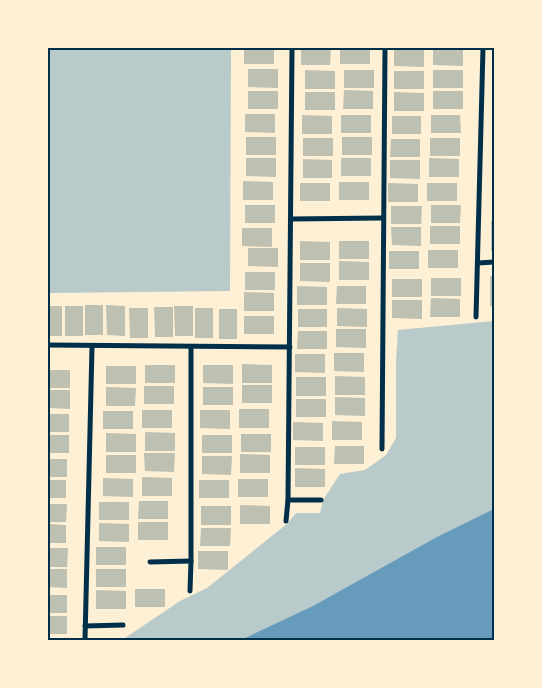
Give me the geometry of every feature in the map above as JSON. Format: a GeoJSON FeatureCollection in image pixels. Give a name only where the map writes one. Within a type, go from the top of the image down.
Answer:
{"type":"FeatureCollection","features":[{"type":"Feature","properties":{"kind":"street"},"geometry":{"type":"LineString","coordinates":[[286,521],[288,500],[290,347],[292,48]]}},
{"type":"Feature","properties":{"kind":"street"},"geometry":{"type":"LineString","coordinates":[[382,449],[385,48]]}},
{"type":"Feature","properties":{"kind":"street"},"geometry":{"type":"LineString","coordinates":[[476,317],[483,48]]}},
{"type":"Feature","properties":{"kind":"street"},"geometry":{"type":"LineString","coordinates":[[291,219],[383,218]]}},
{"type":"Feature","properties":{"kind":"street"},"geometry":{"type":"LineString","coordinates":[[478,263],[494,262]]}},
{"type":"Feature","properties":{"kind":"street"},"geometry":{"type":"LineString","coordinates":[[48,345],[92,347],[290,347]]}},
{"type":"Feature","properties":{"kind":"street"},"geometry":{"type":"LineString","coordinates":[[85,640],[92,347]]}},
{"type":"Feature","properties":{"kind":"street"},"geometry":{"type":"LineString","coordinates":[[190,591],[191,347]]}},
{"type":"Feature","properties":{"kind":"street"},"geometry":{"type":"LineString","coordinates":[[288,500],[321,500]]}},
{"type":"Feature","properties":{"kind":"street"},"geometry":{"type":"LineString","coordinates":[[150,562],[191,560]]}},
{"type":"Feature","properties":{"kind":"street"},"geometry":{"type":"LineString","coordinates":[[85,626],[123,625]]}},
{"type":"Feature","properties":{"kind":"shaded area"},"geometry":{"type":"Polygon","coordinates":[[[48,48],[231,48],[230,291],[48,293],[48,48]]]}},
{"type":"Feature","properties":{"kind":"shaded area"},"geometry":{"type":"Polygon","coordinates":[[[494,321],[494,628],[468,640],[122,640],[180,601],[207,588],[288,523],[296,513],[320,513],[323,500],[340,474],[365,470],[386,455],[396,438],[398,330],[494,321]]]}},
{"type":"Feature","properties":{"kind":"water"},"geometry":{"type":"Polygon","coordinates":[[[494,509],[494,640],[241,640],[313,606],[437,537],[494,509]]]}},
{"type":"Feature","properties":{"kind":"building"},"geometry":{"type":"Polygon","coordinates":[[[244,48],[274,48],[274,64],[244,64],[244,48]]]}},
{"type":"Feature","properties":{"kind":"building"},"geometry":{"type":"Polygon","coordinates":[[[301,48],[331,48],[330,65],[301,65],[301,48]]]}},
{"type":"Feature","properties":{"kind":"building"},"geometry":{"type":"Polygon","coordinates":[[[340,48],[370,48],[370,64],[340,64],[340,48]]]}},
{"type":"Feature","properties":{"kind":"building"},"geometry":{"type":"Polygon","coordinates":[[[394,48],[424,48],[424,67],[394,66],[394,48]]]}},
{"type":"Feature","properties":{"kind":"building"},"geometry":{"type":"Polygon","coordinates":[[[433,48],[463,48],[463,66],[433,65],[433,48]]]}},
{"type":"Feature","properties":{"kind":"building"},"geometry":{"type":"Polygon","coordinates":[[[248,69],[278,69],[278,88],[248,87],[248,69]]]}},
{"type":"Feature","properties":{"kind":"building"},"geometry":{"type":"Polygon","coordinates":[[[305,70],[335,71],[335,89],[305,89],[305,70]]]}},
{"type":"Feature","properties":{"kind":"building"},"geometry":{"type":"Polygon","coordinates":[[[344,70],[374,70],[374,88],[344,88],[344,70]]]}},
{"type":"Feature","properties":{"kind":"building"},"geometry":{"type":"Polygon","coordinates":[[[433,70],[463,70],[463,88],[433,88],[433,70]]]}},
{"type":"Feature","properties":{"kind":"building"},"geometry":{"type":"Polygon","coordinates":[[[394,71],[424,71],[424,89],[394,89],[394,71]]]}},
{"type":"Feature","properties":{"kind":"building"},"geometry":{"type":"Polygon","coordinates":[[[344,90],[373,91],[373,109],[343,109],[344,90]]]}},
{"type":"Feature","properties":{"kind":"building"},"geometry":{"type":"Polygon","coordinates":[[[248,91],[278,91],[278,109],[248,109],[248,91]]]}},
{"type":"Feature","properties":{"kind":"building"},"geometry":{"type":"Polygon","coordinates":[[[433,91],[463,91],[463,109],[433,109],[433,91]]]}},
{"type":"Feature","properties":{"kind":"building"},"geometry":{"type":"Polygon","coordinates":[[[305,92],[335,92],[335,110],[305,110],[305,92]]]}},
{"type":"Feature","properties":{"kind":"building"},"geometry":{"type":"Polygon","coordinates":[[[394,92],[424,93],[424,111],[394,111],[394,92]]]}},
{"type":"Feature","properties":{"kind":"building"},"geometry":{"type":"Polygon","coordinates":[[[245,114],[275,114],[275,133],[245,132],[245,114]]]}},
{"type":"Feature","properties":{"kind":"building"},"geometry":{"type":"Polygon","coordinates":[[[302,115],[332,116],[332,134],[302,134],[302,115]]]}},
{"type":"Feature","properties":{"kind":"building"},"geometry":{"type":"Polygon","coordinates":[[[341,115],[371,115],[371,133],[341,133],[341,115]]]}},
{"type":"Feature","properties":{"kind":"building"},"geometry":{"type":"Polygon","coordinates":[[[431,115],[460,115],[461,133],[431,133],[431,115]]]}},
{"type":"Feature","properties":{"kind":"building"},"geometry":{"type":"Polygon","coordinates":[[[392,116],[421,116],[421,134],[392,134],[392,116]]]}},
{"type":"Feature","properties":{"kind":"building"},"geometry":{"type":"Polygon","coordinates":[[[246,137],[276,137],[276,155],[246,155],[246,137]]]}},
{"type":"Feature","properties":{"kind":"building"},"geometry":{"type":"Polygon","coordinates":[[[342,137],[372,137],[372,155],[342,155],[342,137]]]}},
{"type":"Feature","properties":{"kind":"building"},"geometry":{"type":"Polygon","coordinates":[[[303,138],[333,138],[333,156],[303,156],[303,138]]]}},
{"type":"Feature","properties":{"kind":"building"},"geometry":{"type":"Polygon","coordinates":[[[430,138],[460,138],[460,156],[430,156],[430,138]]]}},
{"type":"Feature","properties":{"kind":"building"},"geometry":{"type":"Polygon","coordinates":[[[391,139],[420,139],[420,157],[390,157],[391,139]]]}},
{"type":"Feature","properties":{"kind":"building"},"geometry":{"type":"Polygon","coordinates":[[[246,158],[276,158],[276,177],[246,176],[246,158]]]}},
{"type":"Feature","properties":{"kind":"building"},"geometry":{"type":"Polygon","coordinates":[[[341,158],[371,158],[371,176],[341,176],[341,158]]]}},
{"type":"Feature","properties":{"kind":"building"},"geometry":{"type":"Polygon","coordinates":[[[429,158],[459,159],[459,177],[429,177],[429,158]]]}},
{"type":"Feature","properties":{"kind":"building"},"geometry":{"type":"Polygon","coordinates":[[[303,159],[332,160],[332,178],[303,178],[303,159]]]}},
{"type":"Feature","properties":{"kind":"building"},"geometry":{"type":"Polygon","coordinates":[[[390,160],[420,160],[420,179],[390,178],[390,160]]]}},
{"type":"Feature","properties":{"kind":"building"},"geometry":{"type":"Polygon","coordinates":[[[243,181],[273,182],[273,200],[243,200],[243,181]]]}},
{"type":"Feature","properties":{"kind":"building"},"geometry":{"type":"Polygon","coordinates":[[[339,182],[369,182],[369,200],[339,200],[339,182]]]}},
{"type":"Feature","properties":{"kind":"building"},"geometry":{"type":"Polygon","coordinates":[[[300,183],[330,183],[330,201],[300,201],[300,183]]]}},
{"type":"Feature","properties":{"kind":"building"},"geometry":{"type":"Polygon","coordinates":[[[388,183],[418,184],[418,202],[388,202],[388,183]]]}},
{"type":"Feature","properties":{"kind":"building"},"geometry":{"type":"Polygon","coordinates":[[[427,183],[457,183],[457,201],[427,201],[427,183]]]}},
{"type":"Feature","properties":{"kind":"building"},"geometry":{"type":"Polygon","coordinates":[[[245,205],[275,205],[275,223],[245,223],[245,205]]]}},
{"type":"Feature","properties":{"kind":"building"},"geometry":{"type":"Polygon","coordinates":[[[431,205],[461,205],[460,223],[431,223],[431,205]]]}},
{"type":"Feature","properties":{"kind":"building"},"geometry":{"type":"Polygon","coordinates":[[[391,206],[422,206],[421,224],[391,224],[391,206]]]}},
{"type":"Feature","properties":{"kind":"building"},"geometry":{"type":"Polygon","coordinates":[[[491,221],[494,221],[494,251],[491,251],[491,221]]]}},
{"type":"Feature","properties":{"kind":"building"},"geometry":{"type":"Polygon","coordinates":[[[430,226],[460,226],[460,244],[430,244],[430,226]]]}},
{"type":"Feature","properties":{"kind":"building"},"geometry":{"type":"Polygon","coordinates":[[[391,227],[421,227],[421,246],[392,245],[391,227]]]}},
{"type":"Feature","properties":{"kind":"building"},"geometry":{"type":"Polygon","coordinates":[[[242,228],[272,228],[272,247],[242,246],[242,228]]]}},
{"type":"Feature","properties":{"kind":"building"},"geometry":{"type":"Polygon","coordinates":[[[300,241],[330,242],[330,260],[300,260],[300,241]]]}},
{"type":"Feature","properties":{"kind":"building"},"geometry":{"type":"Polygon","coordinates":[[[339,241],[369,241],[369,259],[339,259],[339,241]]]}},
{"type":"Feature","properties":{"kind":"building"},"geometry":{"type":"Polygon","coordinates":[[[248,248],[278,248],[278,267],[248,266],[248,248]]]}},
{"type":"Feature","properties":{"kind":"building"},"geometry":{"type":"Polygon","coordinates":[[[428,250],[458,250],[458,268],[428,268],[428,250]]]}},
{"type":"Feature","properties":{"kind":"building"},"geometry":{"type":"Polygon","coordinates":[[[389,251],[419,251],[419,269],[389,269],[389,251]]]}},
{"type":"Feature","properties":{"kind":"building"},"geometry":{"type":"Polygon","coordinates":[[[339,261],[369,262],[369,280],[339,280],[339,261]]]}},
{"type":"Feature","properties":{"kind":"building"},"geometry":{"type":"Polygon","coordinates":[[[300,263],[330,263],[330,282],[300,281],[300,263]]]}},
{"type":"Feature","properties":{"kind":"building"},"geometry":{"type":"Polygon","coordinates":[[[245,272],[275,272],[275,290],[245,290],[245,272]]]}},
{"type":"Feature","properties":{"kind":"building"},"geometry":{"type":"Polygon","coordinates":[[[490,276],[494,276],[494,306],[490,306],[490,276]]]}},
{"type":"Feature","properties":{"kind":"building"},"geometry":{"type":"Polygon","coordinates":[[[431,278],[461,278],[461,296],[431,296],[431,278]]]}},
{"type":"Feature","properties":{"kind":"building"},"geometry":{"type":"Polygon","coordinates":[[[392,279],[422,279],[422,297],[392,297],[392,279]]]}},
{"type":"Feature","properties":{"kind":"building"},"geometry":{"type":"Polygon","coordinates":[[[297,286],[327,287],[327,305],[297,305],[297,286]]]}},
{"type":"Feature","properties":{"kind":"building"},"geometry":{"type":"Polygon","coordinates":[[[337,286],[366,286],[366,304],[336,304],[337,286]]]}},
{"type":"Feature","properties":{"kind":"building"},"geometry":{"type":"Polygon","coordinates":[[[244,292],[274,293],[274,311],[244,311],[244,292]]]}},
{"type":"Feature","properties":{"kind":"building"},"geometry":{"type":"Polygon","coordinates":[[[431,298],[460,299],[460,317],[430,317],[431,298]]]}},
{"type":"Feature","properties":{"kind":"building"},"geometry":{"type":"Polygon","coordinates":[[[392,300],[422,300],[422,319],[392,318],[392,300]]]}},
{"type":"Feature","properties":{"kind":"building"},"geometry":{"type":"Polygon","coordinates":[[[85,305],[103,305],[103,335],[85,335],[85,305]]]}},
{"type":"Feature","properties":{"kind":"building"},"geometry":{"type":"Polygon","coordinates":[[[106,305],[125,306],[125,336],[107,335],[106,305]]]}},
{"type":"Feature","properties":{"kind":"building"},"geometry":{"type":"Polygon","coordinates":[[[48,306],[62,306],[62,336],[48,336],[48,306]]]}},
{"type":"Feature","properties":{"kind":"building"},"geometry":{"type":"Polygon","coordinates":[[[65,306],[83,306],[83,336],[65,336],[65,306]]]}},
{"type":"Feature","properties":{"kind":"building"},"geometry":{"type":"Polygon","coordinates":[[[174,306],[193,306],[193,336],[175,336],[174,306]]]}},
{"type":"Feature","properties":{"kind":"building"},"geometry":{"type":"Polygon","coordinates":[[[154,307],[173,307],[173,337],[155,337],[154,307]]]}},
{"type":"Feature","properties":{"kind":"building"},"geometry":{"type":"Polygon","coordinates":[[[129,308],[148,308],[148,338],[130,338],[129,308]]]}},
{"type":"Feature","properties":{"kind":"building"},"geometry":{"type":"Polygon","coordinates":[[[195,308],[213,308],[213,338],[195,338],[195,308]]]}},
{"type":"Feature","properties":{"kind":"building"},"geometry":{"type":"Polygon","coordinates":[[[337,308],[367,309],[367,327],[337,326],[337,308]]]}},
{"type":"Feature","properties":{"kind":"building"},"geometry":{"type":"Polygon","coordinates":[[[219,309],[237,309],[237,339],[219,339],[219,309]]]}},
{"type":"Feature","properties":{"kind":"building"},"geometry":{"type":"Polygon","coordinates":[[[298,309],[327,309],[327,327],[298,327],[298,309]]]}},
{"type":"Feature","properties":{"kind":"building"},"geometry":{"type":"Polygon","coordinates":[[[244,316],[274,316],[274,334],[244,334],[244,316]]]}},
{"type":"Feature","properties":{"kind":"building"},"geometry":{"type":"Polygon","coordinates":[[[336,329],[366,329],[366,348],[336,347],[336,329]]]}},
{"type":"Feature","properties":{"kind":"building"},"geometry":{"type":"Polygon","coordinates":[[[298,331],[327,331],[327,349],[297,349],[298,331]]]}},
{"type":"Feature","properties":{"kind":"building"},"geometry":{"type":"Polygon","coordinates":[[[334,353],[364,353],[364,372],[334,371],[334,353]]]}},
{"type":"Feature","properties":{"kind":"building"},"geometry":{"type":"Polygon","coordinates":[[[295,354],[325,354],[325,373],[295,372],[295,354]]]}},
{"type":"Feature","properties":{"kind":"building"},"geometry":{"type":"Polygon","coordinates":[[[242,364],[272,365],[272,383],[242,383],[242,364]]]}},
{"type":"Feature","properties":{"kind":"building"},"geometry":{"type":"Polygon","coordinates":[[[145,365],[175,365],[175,383],[145,383],[145,365]]]}},
{"type":"Feature","properties":{"kind":"building"},"geometry":{"type":"Polygon","coordinates":[[[203,365],[233,365],[233,384],[203,383],[203,365]]]}},
{"type":"Feature","properties":{"kind":"building"},"geometry":{"type":"Polygon","coordinates":[[[106,366],[136,366],[136,384],[106,384],[106,366]]]}},
{"type":"Feature","properties":{"kind":"building"},"geometry":{"type":"Polygon","coordinates":[[[48,370],[70,370],[70,388],[48,388],[48,370]]]}},
{"type":"Feature","properties":{"kind":"building"},"geometry":{"type":"Polygon","coordinates":[[[335,376],[365,377],[365,395],[335,395],[335,376]]]}},
{"type":"Feature","properties":{"kind":"building"},"geometry":{"type":"Polygon","coordinates":[[[296,377],[326,377],[326,396],[296,396],[296,377]]]}},
{"type":"Feature","properties":{"kind":"building"},"geometry":{"type":"Polygon","coordinates":[[[242,385],[272,385],[272,403],[242,403],[242,385]]]}},
{"type":"Feature","properties":{"kind":"building"},"geometry":{"type":"Polygon","coordinates":[[[144,386],[174,386],[174,404],[144,404],[144,386]]]}},
{"type":"Feature","properties":{"kind":"building"},"geometry":{"type":"Polygon","coordinates":[[[106,387],[136,388],[135,406],[106,406],[106,387]]]}},
{"type":"Feature","properties":{"kind":"building"},"geometry":{"type":"Polygon","coordinates":[[[203,387],[233,387],[233,405],[203,405],[203,387]]]}},
{"type":"Feature","properties":{"kind":"building"},"geometry":{"type":"Polygon","coordinates":[[[48,390],[70,390],[70,409],[48,408],[48,390]]]}},
{"type":"Feature","properties":{"kind":"building"},"geometry":{"type":"Polygon","coordinates":[[[335,397],[365,398],[365,416],[335,415],[335,397]]]}},
{"type":"Feature","properties":{"kind":"building"},"geometry":{"type":"Polygon","coordinates":[[[296,399],[326,399],[326,417],[296,417],[296,399]]]}},
{"type":"Feature","properties":{"kind":"building"},"geometry":{"type":"Polygon","coordinates":[[[239,409],[269,409],[269,428],[239,428],[239,409]]]}},
{"type":"Feature","properties":{"kind":"building"},"geometry":{"type":"Polygon","coordinates":[[[142,410],[172,410],[172,428],[142,428],[142,410]]]}},
{"type":"Feature","properties":{"kind":"building"},"geometry":{"type":"Polygon","coordinates":[[[200,410],[230,410],[230,429],[200,428],[200,410]]]}},
{"type":"Feature","properties":{"kind":"building"},"geometry":{"type":"Polygon","coordinates":[[[103,411],[133,411],[133,429],[103,429],[103,411]]]}},
{"type":"Feature","properties":{"kind":"building"},"geometry":{"type":"Polygon","coordinates":[[[48,414],[69,414],[69,432],[48,432],[48,414]]]}},
{"type":"Feature","properties":{"kind":"building"},"geometry":{"type":"Polygon","coordinates":[[[332,421],[362,422],[362,440],[332,440],[332,421]]]}},
{"type":"Feature","properties":{"kind":"building"},"geometry":{"type":"Polygon","coordinates":[[[293,422],[323,423],[323,441],[293,440],[293,422]]]}},
{"type":"Feature","properties":{"kind":"building"},"geometry":{"type":"Polygon","coordinates":[[[145,432],[175,433],[175,451],[145,451],[145,432]]]}},
{"type":"Feature","properties":{"kind":"building"},"geometry":{"type":"Polygon","coordinates":[[[106,433],[136,434],[136,452],[106,452],[106,433]]]}},
{"type":"Feature","properties":{"kind":"building"},"geometry":{"type":"Polygon","coordinates":[[[241,434],[271,434],[271,452],[241,452],[241,434]]]}},
{"type":"Feature","properties":{"kind":"building"},"geometry":{"type":"Polygon","coordinates":[[[48,435],[69,435],[69,453],[48,453],[48,435]]]}},
{"type":"Feature","properties":{"kind":"building"},"geometry":{"type":"Polygon","coordinates":[[[202,435],[232,435],[232,453],[202,453],[202,435]]]}},
{"type":"Feature","properties":{"kind":"building"},"geometry":{"type":"Polygon","coordinates":[[[335,446],[364,446],[364,464],[334,464],[335,446]]]}},
{"type":"Feature","properties":{"kind":"building"},"geometry":{"type":"Polygon","coordinates":[[[295,447],[325,447],[325,465],[295,465],[295,447]]]}},
{"type":"Feature","properties":{"kind":"building"},"geometry":{"type":"Polygon","coordinates":[[[144,453],[175,453],[174,472],[145,471],[144,453]]]}},
{"type":"Feature","properties":{"kind":"building"},"geometry":{"type":"Polygon","coordinates":[[[240,454],[270,455],[270,473],[240,473],[240,454]]]}},
{"type":"Feature","properties":{"kind":"building"},"geometry":{"type":"Polygon","coordinates":[[[106,455],[136,455],[136,473],[106,473],[106,455]]]}},
{"type":"Feature","properties":{"kind":"building"},"geometry":{"type":"Polygon","coordinates":[[[202,456],[232,456],[231,475],[202,474],[202,456]]]}},
{"type":"Feature","properties":{"kind":"building"},"geometry":{"type":"Polygon","coordinates":[[[48,459],[67,459],[67,477],[48,477],[48,459]]]}},
{"type":"Feature","properties":{"kind":"building"},"geometry":{"type":"Polygon","coordinates":[[[295,468],[325,469],[325,487],[295,487],[295,468]]]}},
{"type":"Feature","properties":{"kind":"building"},"geometry":{"type":"Polygon","coordinates":[[[142,477],[172,478],[172,496],[142,496],[142,477]]]}},
{"type":"Feature","properties":{"kind":"building"},"geometry":{"type":"Polygon","coordinates":[[[103,478],[133,479],[133,497],[103,496],[103,478]]]}},
{"type":"Feature","properties":{"kind":"building"},"geometry":{"type":"Polygon","coordinates":[[[238,479],[268,479],[268,497],[238,497],[238,479]]]}},
{"type":"Feature","properties":{"kind":"building"},"geometry":{"type":"Polygon","coordinates":[[[48,480],[66,480],[66,498],[48,498],[48,480]]]}},
{"type":"Feature","properties":{"kind":"building"},"geometry":{"type":"Polygon","coordinates":[[[199,480],[229,480],[229,498],[199,498],[199,480]]]}},
{"type":"Feature","properties":{"kind":"building"},"geometry":{"type":"Polygon","coordinates":[[[139,501],[168,501],[168,519],[138,519],[139,501]]]}},
{"type":"Feature","properties":{"kind":"building"},"geometry":{"type":"Polygon","coordinates":[[[99,502],[129,502],[129,520],[99,520],[99,502]]]}},
{"type":"Feature","properties":{"kind":"building"},"geometry":{"type":"Polygon","coordinates":[[[48,504],[67,504],[66,522],[48,522],[48,504]]]}},
{"type":"Feature","properties":{"kind":"building"},"geometry":{"type":"Polygon","coordinates":[[[240,505],[270,506],[270,524],[240,524],[240,505]]]}},
{"type":"Feature","properties":{"kind":"building"},"geometry":{"type":"Polygon","coordinates":[[[201,506],[231,506],[231,525],[201,525],[201,506]]]}},
{"type":"Feature","properties":{"kind":"building"},"geometry":{"type":"Polygon","coordinates":[[[138,522],[168,522],[168,540],[138,540],[138,522]]]}},
{"type":"Feature","properties":{"kind":"building"},"geometry":{"type":"Polygon","coordinates":[[[99,523],[129,524],[129,542],[99,541],[99,523]]]}},
{"type":"Feature","properties":{"kind":"building"},"geometry":{"type":"Polygon","coordinates":[[[48,524],[66,525],[66,543],[48,543],[48,524]]]}},
{"type":"Feature","properties":{"kind":"building"},"geometry":{"type":"Polygon","coordinates":[[[201,528],[231,528],[230,546],[200,546],[201,528]]]}},
{"type":"Feature","properties":{"kind":"building"},"geometry":{"type":"Polygon","coordinates":[[[96,547],[126,547],[126,565],[96,565],[96,547]]]}},
{"type":"Feature","properties":{"kind":"building"},"geometry":{"type":"Polygon","coordinates":[[[48,548],[68,548],[67,567],[48,567],[48,548]]]}},
{"type":"Feature","properties":{"kind":"building"},"geometry":{"type":"Polygon","coordinates":[[[198,551],[228,551],[228,570],[198,569],[198,551]]]}},
{"type":"Feature","properties":{"kind":"building"},"geometry":{"type":"Polygon","coordinates":[[[48,569],[67,569],[67,588],[48,587],[48,569]]]}},
{"type":"Feature","properties":{"kind":"building"},"geometry":{"type":"Polygon","coordinates":[[[96,569],[126,569],[126,587],[96,587],[96,569]]]}},
{"type":"Feature","properties":{"kind":"building"},"geometry":{"type":"Polygon","coordinates":[[[135,589],[165,589],[165,607],[135,607],[135,589]]]}},
{"type":"Feature","properties":{"kind":"building"},"geometry":{"type":"Polygon","coordinates":[[[96,590],[126,591],[126,609],[96,609],[96,590]]]}},
{"type":"Feature","properties":{"kind":"building"},"geometry":{"type":"Polygon","coordinates":[[[48,595],[67,595],[67,613],[48,613],[48,595]]]}},
{"type":"Feature","properties":{"kind":"building"},"geometry":{"type":"Polygon","coordinates":[[[48,616],[67,616],[67,634],[48,634],[48,616]]]}}]}
